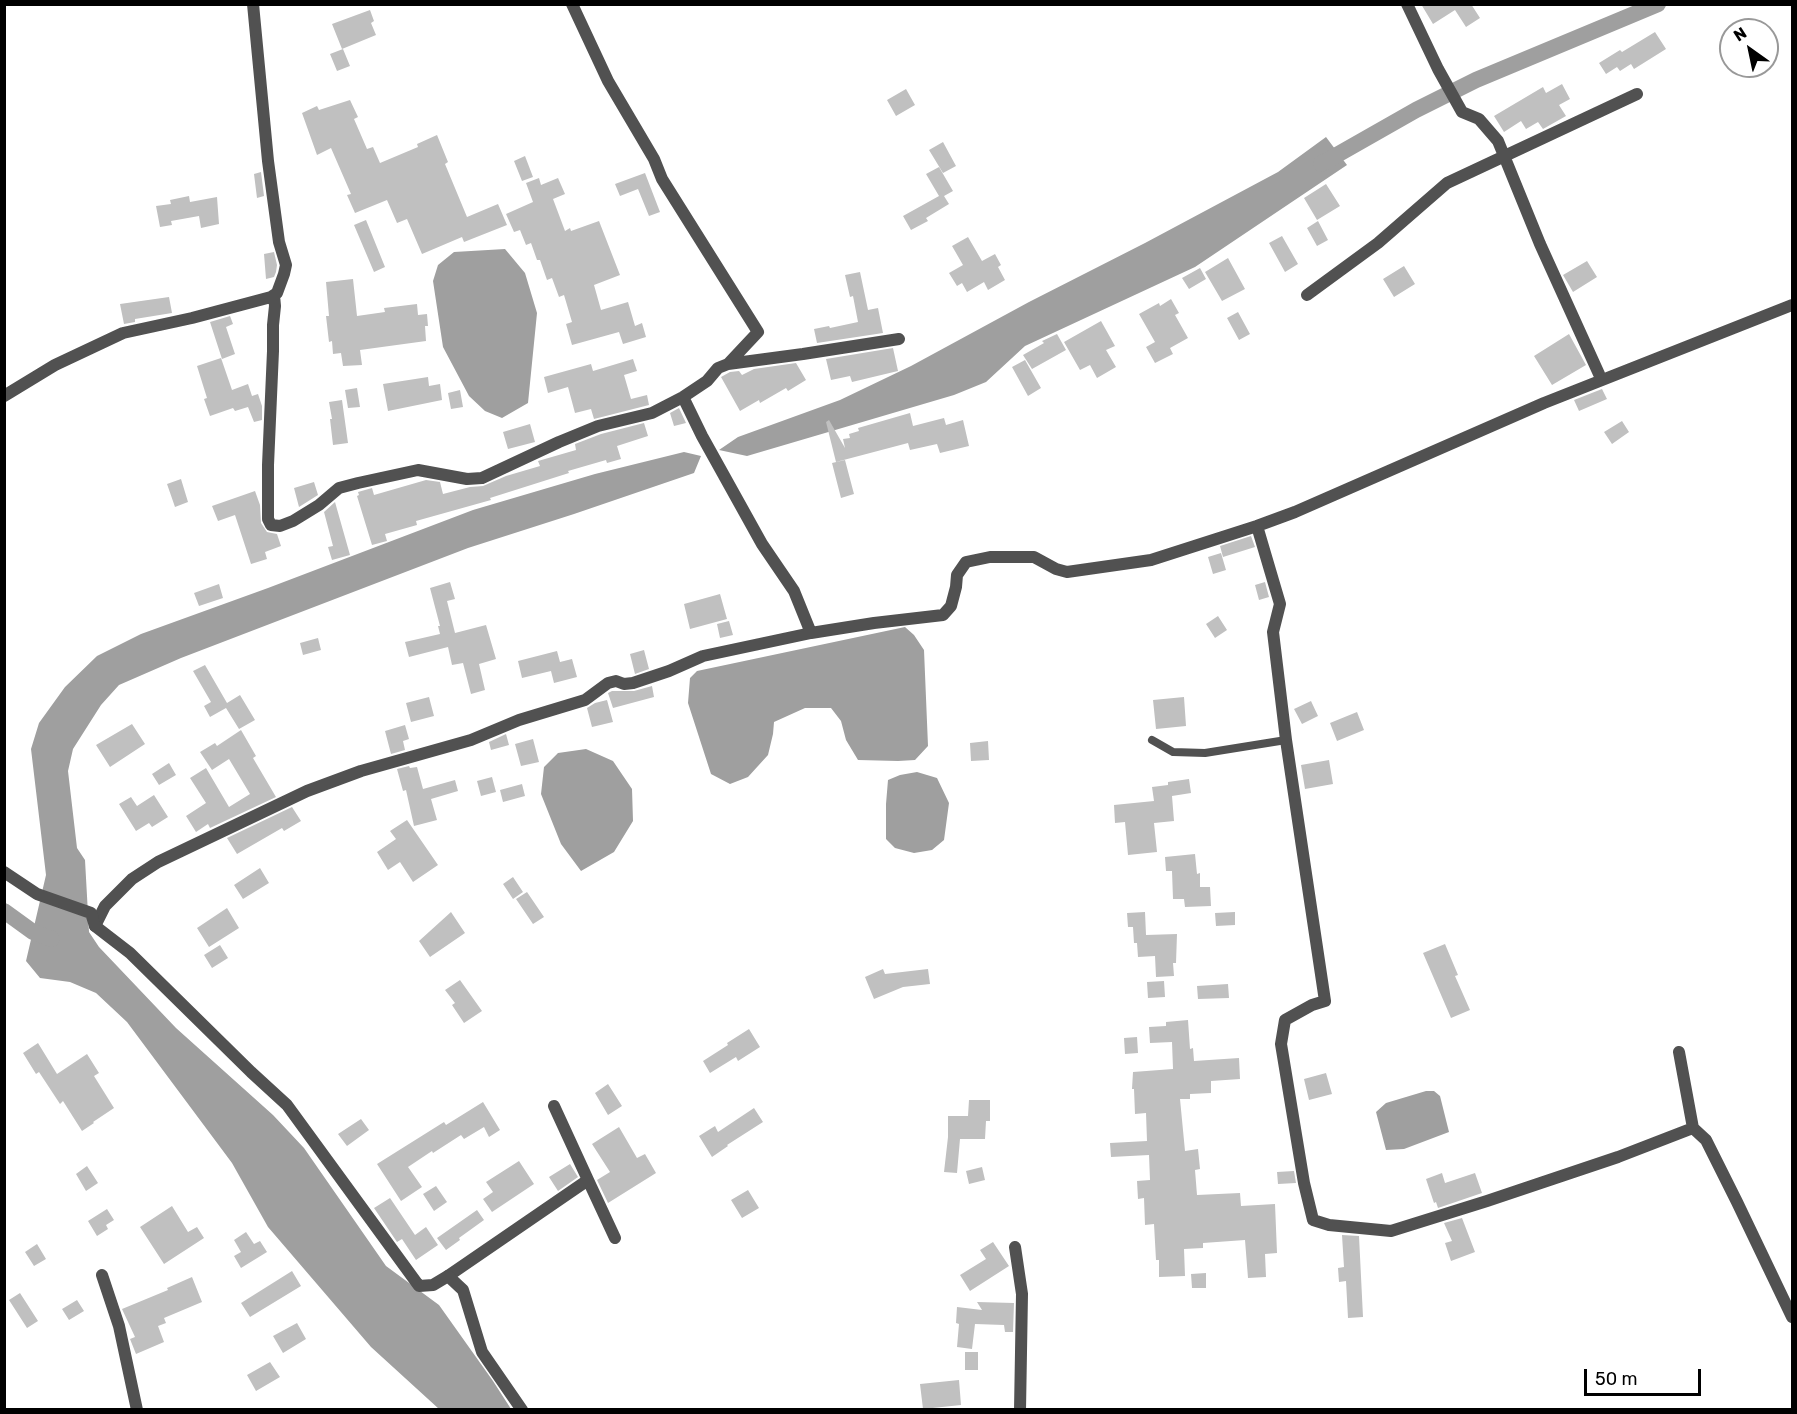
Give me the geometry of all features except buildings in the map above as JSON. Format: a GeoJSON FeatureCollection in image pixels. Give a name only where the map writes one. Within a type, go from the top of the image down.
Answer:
{"type":"FeatureCollection","features":[{"type":"Feature","properties":{"kind":"street"},"geometry":{"type":"LineString","coordinates":[[253,4],[268,161],[279,242],[286,265],[280,285],[274,295],[268,465],[268,519],[271,525],[280,526],[293,521],[319,505],[339,488],[368,481],[418,470],[467,479],[482,478],[598,426],[652,414],[707,381],[718,368],[728,364],[899,339]]}},
{"type":"Feature","properties":{"kind":"street"},"geometry":{"type":"LineString","coordinates":[[572,4],[608,81],[654,159],[662,179],[758,332],[728,364]]}},
{"type":"Feature","properties":{"kind":"street"},"geometry":{"type":"LineString","coordinates":[[1407,4],[1438,69],[1462,112],[1479,119],[1498,141],[1540,244],[1599,374]]}},
{"type":"Feature","properties":{"kind":"street"},"geometry":{"type":"LineString","coordinates":[[1306,295],[1378,243],[1447,183],[1637,94]]}},
{"type":"Feature","properties":{"kind":"street"},"geometry":{"type":"LineString","coordinates":[[4,396],[55,365],[123,333],[192,318],[274,295]]}},
{"type":"Feature","properties":{"kind":"street"},"geometry":{"type":"LineString","coordinates":[[95,926],[105,906],[132,879],[180,852],[307,790],[361,771],[471,740],[519,720],[585,700],[608,683],[616,681],[624,684],[633,683],[669,672],[703,656],[811,633],[943,615],[951,606],[957,575],[966,562],[990,557],[1034,557],[1066,572],[1152,560],[1257,526],[1295,512],[1544,403],[1792,305]]}},
{"type":"Feature","properties":{"kind":"street"},"geometry":{"type":"LineString","coordinates":[[682,397],[762,544],[794,591],[811,633]]}},
{"type":"Feature","properties":{"kind":"street"},"geometry":{"type":"LineString","coordinates":[[1257,526],[1280,604],[1273,632],[1286,740],[1325,1001],[1312,1005],[1286,1020],[1281,1044],[1304,1183],[1313,1220],[1329,1226],[1391,1231],[1607,1161],[1693,1128]]}},
{"type":"Feature","properties":{"kind":"street"},"geometry":{"type":"LineString","coordinates":[[4,872],[37,894],[91,913],[95,926],[130,954],[287,1105],[419,1286],[434,1285],[588,1180]]}},
{"type":"Feature","properties":{"kind":"street"},"geometry":{"type":"LineString","coordinates":[[1679,1052],[1693,1128],[1706,1140],[1792,1317]]}},
{"type":"Feature","properties":{"kind":"street"},"geometry":{"type":"LineString","coordinates":[[554,1106],[615,1238]]}},
{"type":"Feature","properties":{"kind":"street"},"geometry":{"type":"LineString","coordinates":[[1015,1246],[1022,1293],[1020,1410]]}},
{"type":"Feature","properties":{"kind":"street"},"geometry":{"type":"LineString","coordinates":[[102,1275],[119,1326],[137,1410]]}},
{"type":"Feature","properties":{"kind":"street"},"geometry":{"type":"LineString","coordinates":[[448,1276],[463,1290],[482,1352],[522,1410]]}},
{"type":"Feature","properties":{"kind":"lane"},"geometry":{"type":"LineString","coordinates":[[1152,740],[1173,752],[1205,753],[1286,740]]}},
{"type":"Feature","properties":{"kind":"shaded area"},"geometry":{"type":"Polygon","coordinates":[[[1326,137],[1347,165],[1195,267],[1025,346],[986,382],[954,395],[747,456],[719,450],[738,437],[840,400],[911,366],[1278,172],[1326,137]]]}},
{"type":"Feature","properties":{"kind":"shaded area"},"geometry":{"type":"Polygon","coordinates":[[[505,249],[525,273],[537,313],[528,403],[502,418],[485,411],[469,396],[443,347],[433,281],[438,265],[454,252],[505,249]]]}},
{"type":"Feature","properties":{"kind":"shaded area"},"geometry":{"type":"Polygon","coordinates":[[[684,452],[701,456],[694,473],[468,548],[181,658],[119,685],[101,705],[73,749],[68,771],[77,848],[85,860],[89,932],[99,947],[176,1028],[273,1115],[304,1148],[386,1266],[439,1305],[511,1409],[439,1409],[371,1347],[268,1227],[232,1163],[127,1022],[96,993],[70,982],[40,978],[26,961],[46,875],[31,749],[39,723],[65,687],[97,656],[141,634],[473,510],[595,474],[684,452]]]}},
{"type":"Feature","properties":{"kind":"shaded area"},"geometry":{"type":"Polygon","coordinates":[[[905,627],[914,635],[924,650],[928,746],[915,760],[858,760],[846,740],[841,721],[831,708],[805,708],[774,722],[768,755],[748,777],[730,784],[711,774],[688,703],[690,678],[697,671],[905,627]]]}},
{"type":"Feature","properties":{"kind":"shaded area"},"geometry":{"type":"Polygon","coordinates":[[[586,749],[613,761],[632,789],[633,821],[614,852],[581,871],[561,844],[541,794],[544,767],[558,753],[586,749]]]}},
{"type":"Feature","properties":{"kind":"shaded area"},"geometry":{"type":"Polygon","coordinates":[[[917,772],[937,778],[949,803],[944,840],[932,850],[914,853],[895,848],[886,839],[886,804],[888,780],[917,772]]]}},
{"type":"Feature","properties":{"kind":"shaded area"},"geometry":{"type":"Polygon","coordinates":[[[1426,1091],[1434,1091],[1440,1096],[1449,1132],[1404,1149],[1386,1150],[1376,1112],[1386,1103],[1426,1091]]]}},
{"type":"Feature","properties":{"kind":"waterway"},"geometry":{"type":"LineString","coordinates":[[1321,164],[1416,110],[1476,80],[1658,4]]}},
{"type":"Feature","properties":{"kind":"waterway"},"geometry":{"type":"LineString","coordinates":[[4,911],[33,932],[52,939]]}}]}
